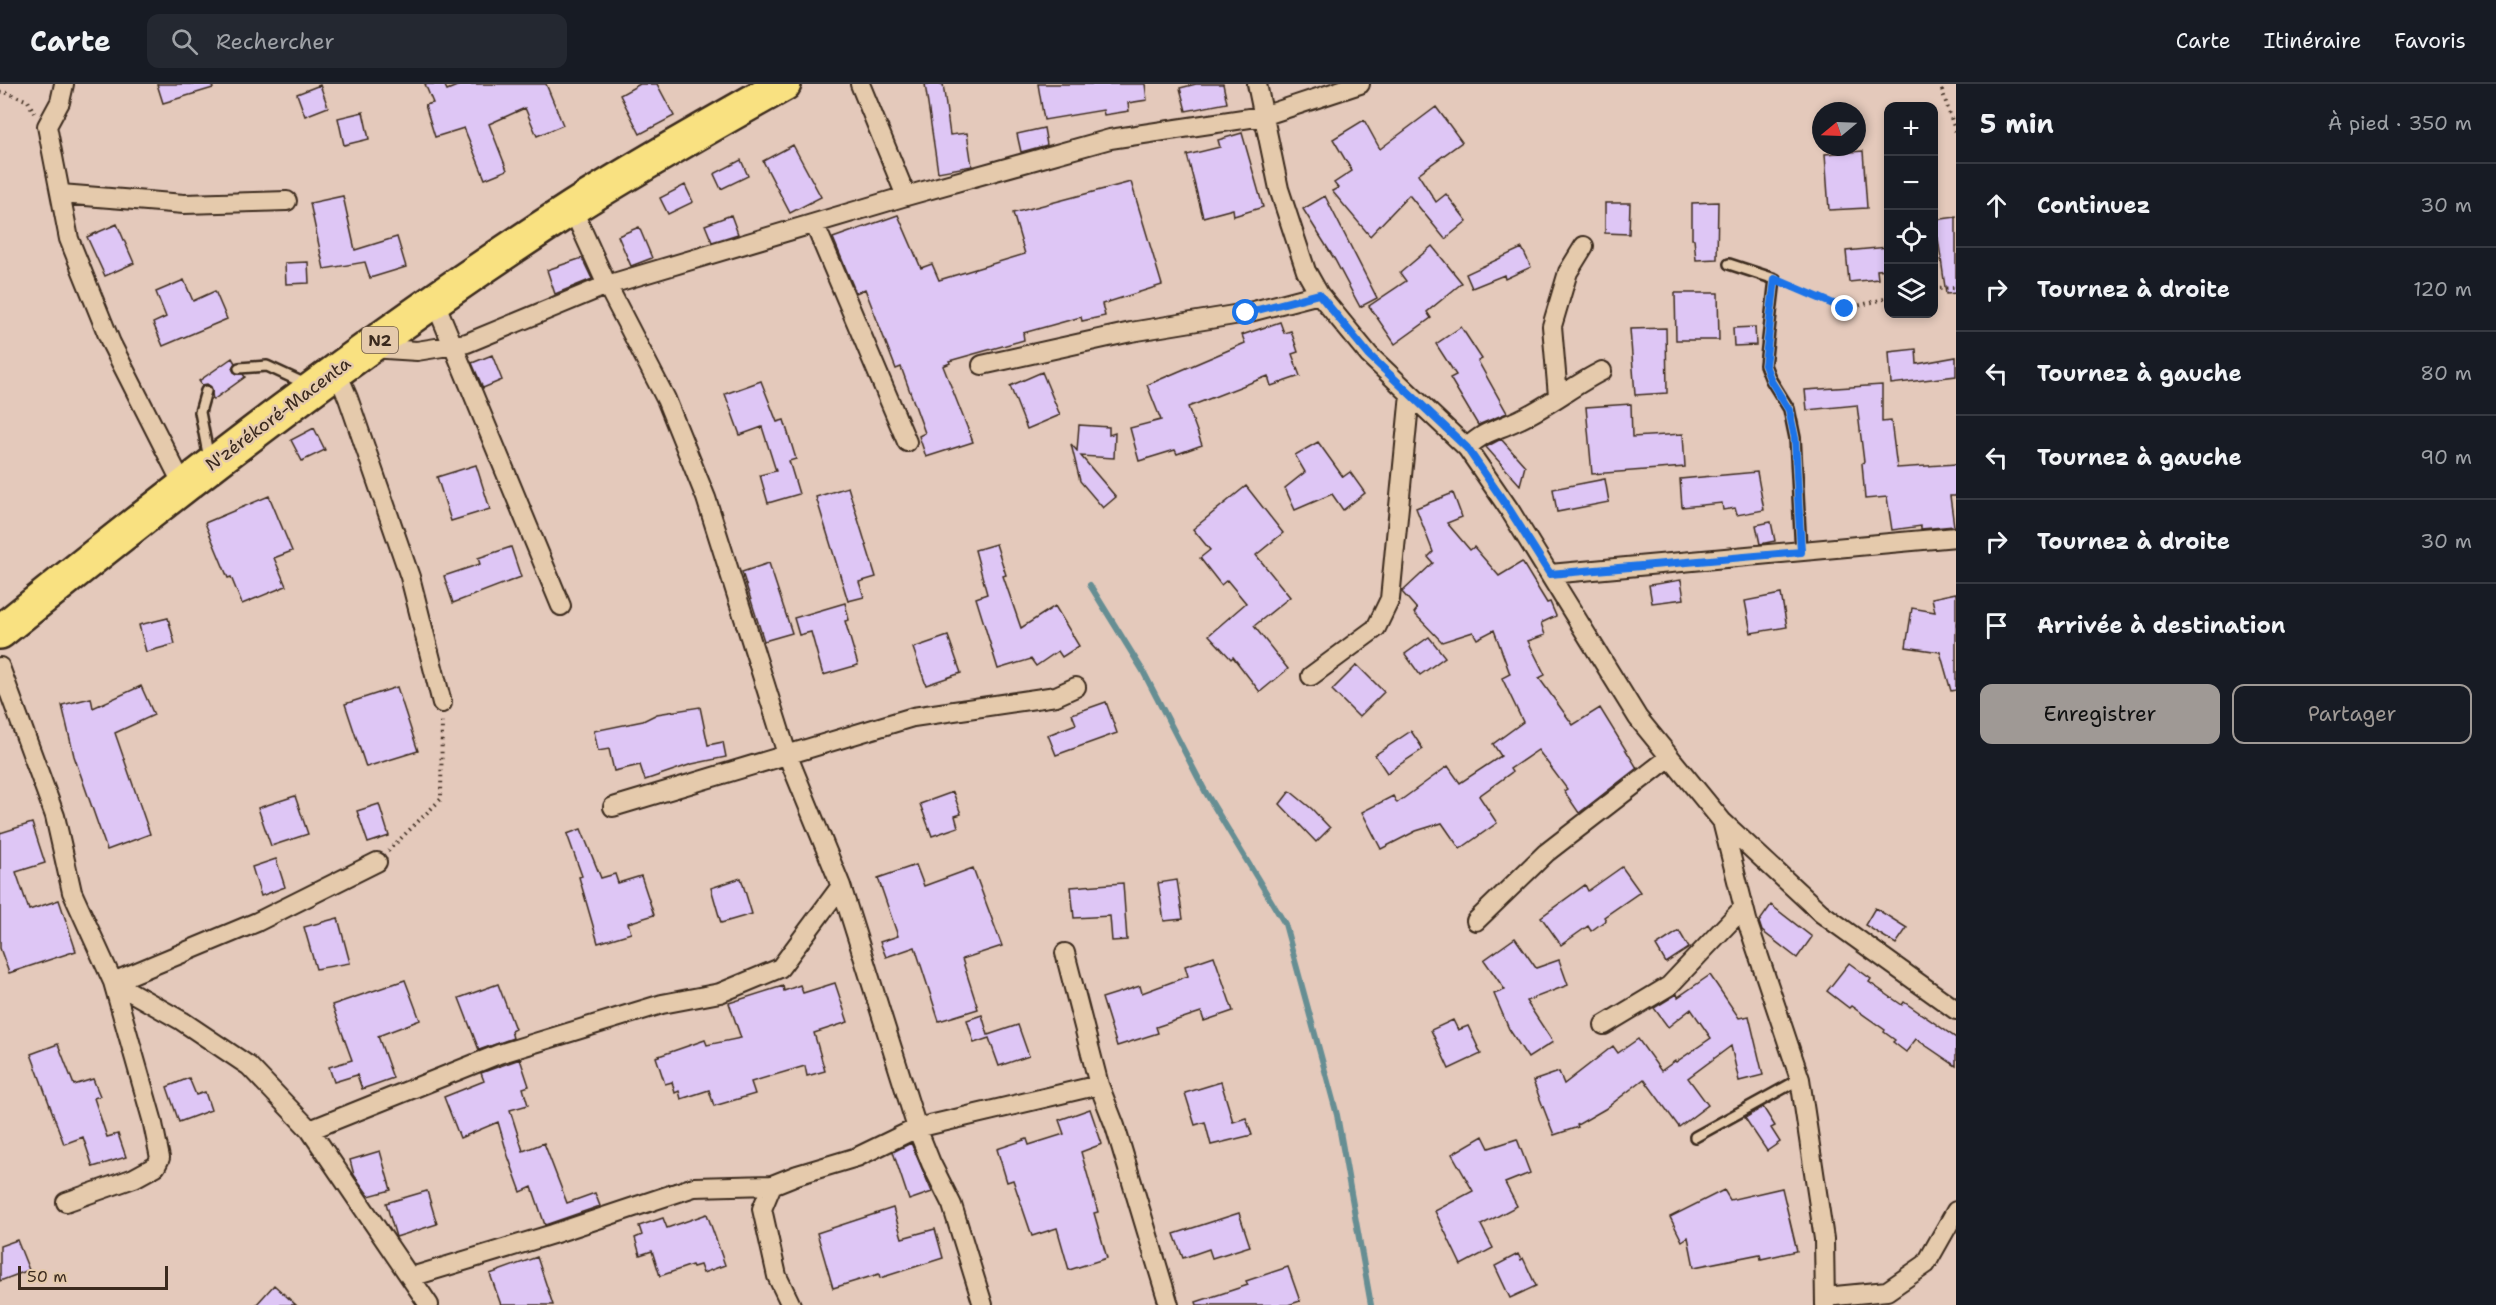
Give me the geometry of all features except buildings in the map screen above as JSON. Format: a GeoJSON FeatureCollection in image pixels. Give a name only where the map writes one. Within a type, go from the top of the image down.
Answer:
{"type":"FeatureCollection","features":[{"type":"Feature","properties":{"kind":"highway","name":"N'zérékoré-Macenta"},"geometry":{"type":"LineString","coordinates":[[0,632],[210,464],[368,348],[572,208],[683,140],[784,84]]}},
{"type":"Feature","properties":{"kind":"street"},"geometry":{"type":"LineString","coordinates":[[64,84],[60,102],[47,126],[69,239],[111,343],[183,485]]}},
{"type":"Feature","properties":{"kind":"street"},"geometry":{"type":"LineString","coordinates":[[861,84],[906,196]]}},
{"type":"Feature","properties":{"kind":"street"},"geometry":{"type":"LineString","coordinates":[[1257,84],[1279,189],[1306,271],[1319,294],[1369,355],[1467,448],[1509,509],[1638,718],[1722,821],[1821,913],[1956,1010]]}},
{"type":"Feature","properties":{"kind":"street"},"geometry":{"type":"LineString","coordinates":[[368,348],[417,351],[467,343],[607,285],[906,196],[1110,139],[1263,116],[1360,84]]}},
{"type":"Feature","properties":{"kind":"street"},"geometry":{"type":"LineString","coordinates":[[61,194],[184,204],[287,201]]}},
{"type":"Feature","properties":{"kind":"street"},"geometry":{"type":"LineString","coordinates":[[572,208],[607,285],[666,399],[706,498],[787,754],[841,886],[917,1128],[952,1205],[983,1305]]}},
{"type":"Feature","properties":{"kind":"street"},"geometry":{"type":"LineString","coordinates":[[814,225],[907,442]]}},
{"type":"Feature","properties":{"kind":"street"},"geometry":{"type":"LineString","coordinates":[[1558,396],[1552,326],[1568,272],[1584,246]]}},
{"type":"Feature","properties":{"kind":"street"},"geometry":{"type":"LineString","coordinates":[[982,365],[1131,332],[1246,313],[1319,294]]}},
{"type":"Feature","properties":{"kind":"street"},"geometry":{"type":"LineString","coordinates":[[435,302],[561,606]]}},
{"type":"Feature","properties":{"kind":"street"},"geometry":{"type":"LineString","coordinates":[[1467,448],[1479,436],[1516,422],[1602,371]]}},
{"type":"Feature","properties":{"kind":"street"},"geometry":{"type":"LineString","coordinates":[[324,379],[348,398],[410,577],[442,703]]}},
{"type":"Feature","properties":{"kind":"street"},"geometry":{"type":"LineString","coordinates":[[1311,676],[1377,628],[1390,599],[1410,394]]}},
{"type":"Feature","properties":{"kind":"street"},"geometry":{"type":"LineString","coordinates":[[1550,574],[1956,537]]}},
{"type":"Feature","properties":{"kind":"street"},"geometry":{"type":"LineString","coordinates":[[0,668],[55,816],[72,892],[113,982],[152,1119],[160,1158],[156,1166],[134,1178],[66,1202]]}},
{"type":"Feature","properties":{"kind":"street"},"geometry":{"type":"LineString","coordinates":[[613,807],[913,717],[1056,696],[1076,687]]}},
{"type":"Feature","properties":{"kind":"street"},"geometry":{"type":"LineString","coordinates":[[1476,921],[1546,853],[1670,757]]}},
{"type":"Feature","properties":{"kind":"street"},"geometry":{"type":"LineString","coordinates":[[1722,821],[1743,908],[1800,1079],[1824,1239],[1825,1301],[1887,1291],[1926,1264],[1956,1211]]}},
{"type":"Feature","properties":{"kind":"street"},"geometry":{"type":"LineString","coordinates":[[113,982],[257,922],[377,862]]}},
{"type":"Feature","properties":{"kind":"street"},"geometry":{"type":"LineString","coordinates":[[310,1130],[500,1054],[662,1004],[720,993],[780,968],[841,886]]}},
{"type":"Feature","properties":{"kind":"street"},"geometry":{"type":"LineString","coordinates":[[1604,1025],[1669,986],[1743,908]]}},
{"type":"Feature","properties":{"kind":"street"},"geometry":{"type":"LineString","coordinates":[[1065,953],[1099,1085],[1115,1126],[1169,1305]]}},
{"type":"Feature","properties":{"kind":"street"},"geometry":{"type":"LineString","coordinates":[[113,982],[182,1021],[249,1066],[310,1130],[429,1305]]}},
{"type":"Feature","properties":{"kind":"street"},"geometry":{"type":"LineString","coordinates":[[411,1277],[553,1234],[694,1187],[772,1185],[857,1157],[917,1128],[1099,1085]]}},
{"type":"Feature","properties":{"kind":"street"},"geometry":{"type":"LineString","coordinates":[[772,1185],[762,1209],[777,1276],[791,1305]]}},
{"type":"Feature","properties":{"kind":"lane"},"geometry":{"type":"LineString","coordinates":[[1729,264],[1775,279],[1765,365],[1771,381],[1789,410],[1795,438],[1801,552]]}},
{"type":"Feature","properties":{"kind":"lane"},"geometry":{"type":"LineString","coordinates":[[239,368],[267,366],[324,379]]}},
{"type":"Feature","properties":{"kind":"lane"},"geometry":{"type":"LineString","coordinates":[[206,391],[200,412],[210,464]]}},
{"type":"Feature","properties":{"kind":"lane"},"geometry":{"type":"LineString","coordinates":[[1695,1137],[1800,1079]]}},
{"type":"Feature","properties":{"kind":"path"},"geometry":{"type":"LineString","coordinates":[[1940,84],[1956,133]]}},
{"type":"Feature","properties":{"kind":"path"},"geometry":{"type":"LineString","coordinates":[[0,92],[28,101],[34,114],[47,126]]}},
{"type":"Feature","properties":{"kind":"path"},"geometry":{"type":"LineString","coordinates":[[1775,279],[1845,309],[1884,299]]}},
{"type":"Feature","properties":{"kind":"path"},"geometry":{"type":"LineString","coordinates":[[1938,289],[1956,288]]}},
{"type":"Feature","properties":{"kind":"path"},"geometry":{"type":"LineString","coordinates":[[377,862],[441,799],[442,703]]}},
{"type":"Feature","properties":{"kind":"waterway"},"geometry":{"type":"LineString","coordinates":[[1090,585],[1143,671],[1206,793],[1285,924],[1337,1115],[1371,1305]]}},
{"type":"Feature","properties":{"kind":"route"},"geometry":{"type":"LineString","coordinates":[[1246,313],[1319,294],[1369,355],[1467,448],[1550,574],[1801,552],[1795,438],[1789,410],[1771,381],[1765,365],[1775,279],[1845,309]]}}]}
